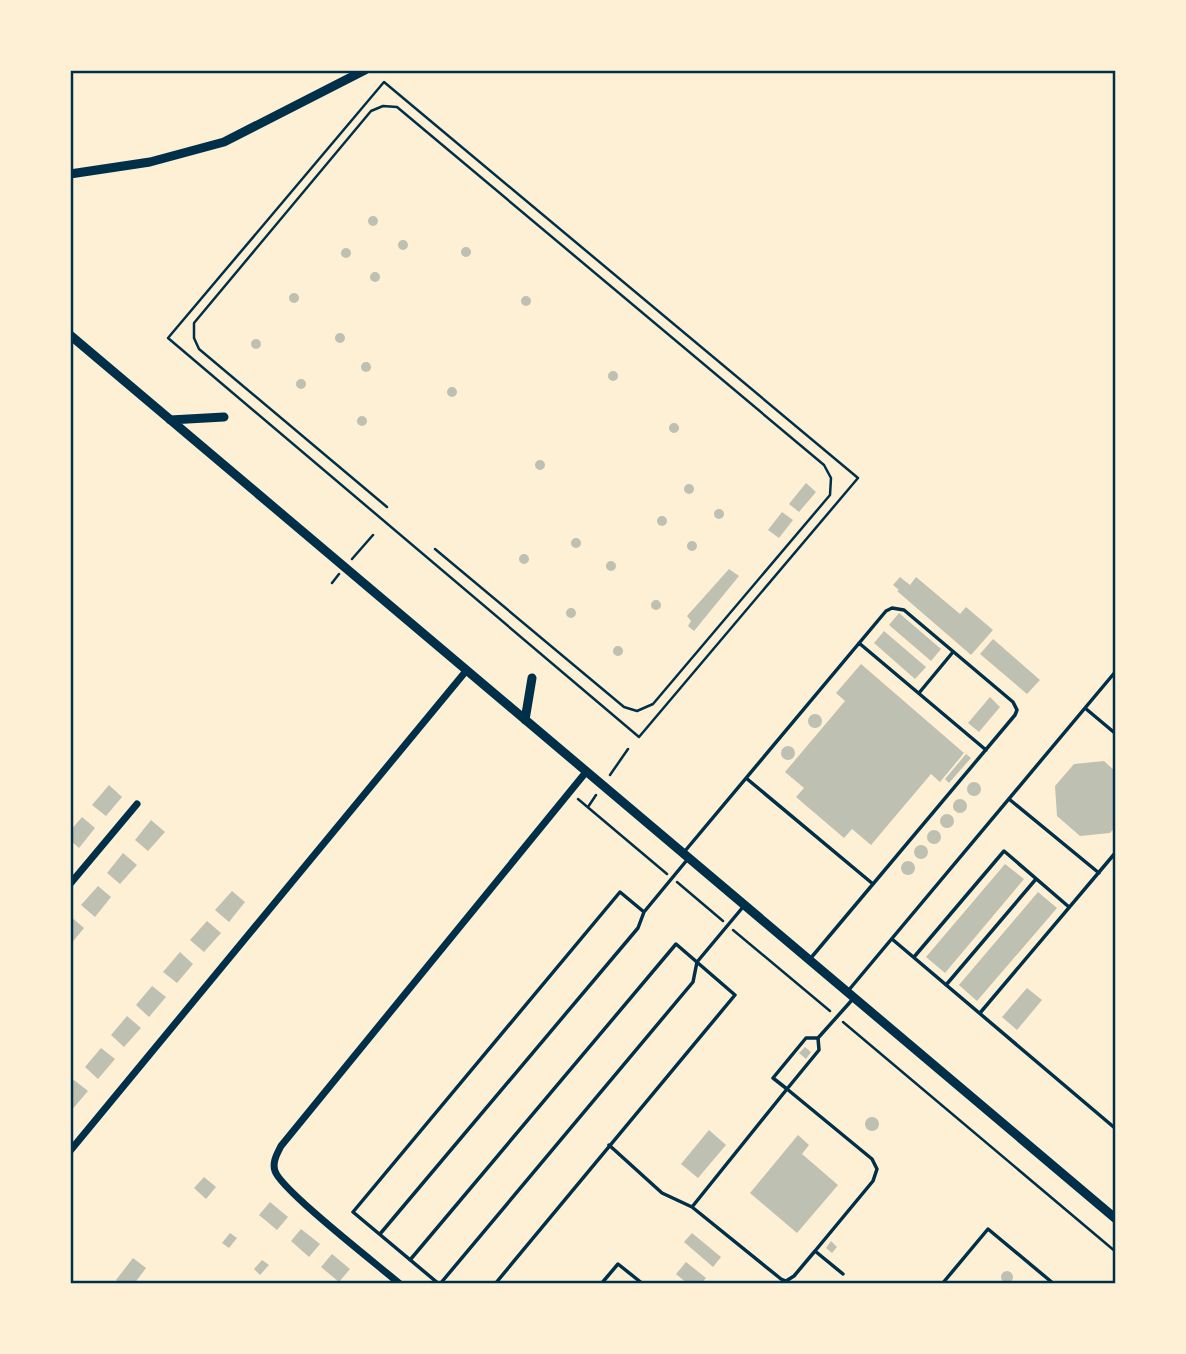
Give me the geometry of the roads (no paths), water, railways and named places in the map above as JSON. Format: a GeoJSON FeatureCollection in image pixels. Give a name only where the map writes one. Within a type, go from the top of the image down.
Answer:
{"type":"FeatureCollection","features":[{"type":"Feature","properties":{"kind":"street"},"geometry":{"type":"LineString","coordinates":[[70,174],[150,162],[224,142],[365,70]]}},
{"type":"Feature","properties":{"kind":"street"},"geometry":{"type":"LineString","coordinates":[[70,335],[1116,1219]]}},
{"type":"Feature","properties":{"kind":"street"},"geometry":{"type":"LineString","coordinates":[[170,420],[224,417]]}},
{"type":"Feature","properties":{"kind":"street"},"geometry":{"type":"LineString","coordinates":[[70,1151],[466,671]]}},
{"type":"Feature","properties":{"kind":"street"},"geometry":{"type":"LineString","coordinates":[[525,720],[532,678]]}},
{"type":"Feature","properties":{"kind":"street"},"geometry":{"type":"LineString","coordinates":[[400,1284],[290,1191],[275,1171],[274,1160],[281,1146],[586,772]]}},
{"type":"Feature","properties":{"kind":"street"},"geometry":{"type":"LineString","coordinates":[[70,884],[137,804]]}},
{"type":"Feature","properties":{"kind":"lane"},"geometry":{"type":"LineString","coordinates":[[380,1234],[638,928],[644,912],[746,778],[886,611],[898,607],[1016,706],[1015,715],[809,961]]}},
{"type":"Feature","properties":{"kind":"lane"},"geometry":{"type":"LineString","coordinates":[[859,643],[986,750]]}},
{"type":"Feature","properties":{"kind":"lane"},"geometry":{"type":"LineString","coordinates":[[918,693],[953,652]]}},
{"type":"Feature","properties":{"kind":"lane"},"geometry":{"type":"LineString","coordinates":[[692,1207],[819,1050],[818,1038],[892,939],[1116,671]]}},
{"type":"Feature","properties":{"kind":"lane"},"geometry":{"type":"LineString","coordinates":[[1085,708],[1116,734]]}},
{"type":"Feature","properties":{"kind":"lane"},"geometry":{"type":"LineString","coordinates":[[746,778],[873,884]]}},
{"type":"Feature","properties":{"kind":"lane"},"geometry":{"type":"LineString","coordinates":[[1009,799],[1098,873]]}},
{"type":"Feature","properties":{"kind":"lane"},"geometry":{"type":"LineString","coordinates":[[914,957],[1004,851],[1069,907]]}},
{"type":"Feature","properties":{"kind":"lane"},"geometry":{"type":"LineString","coordinates":[[979,1014],[1116,852]]}},
{"type":"Feature","properties":{"kind":"lane"},"geometry":{"type":"LineString","coordinates":[[946,985],[1036,879]]}},
{"type":"Feature","properties":{"kind":"lane"},"geometry":{"type":"LineString","coordinates":[[644,912],[620,892],[353,1212],[440,1284],[693,982],[697,962],[744,906]]}},
{"type":"Feature","properties":{"kind":"lane"},"geometry":{"type":"LineString","coordinates":[[892,939],[1116,1129]]}},
{"type":"Feature","properties":{"kind":"lane"},"geometry":{"type":"LineString","coordinates":[[410,1259],[676,944],[735,995],[495,1284]]}},
{"type":"Feature","properties":{"kind":"lane"},"geometry":{"type":"LineString","coordinates":[[609,1145],[654,1187],[692,1207],[786,1281],[794,1276],[873,1181],[877,1169],[872,1159],[773,1077],[806,1038],[818,1038]]}},
{"type":"Feature","properties":{"kind":"lane"},"geometry":{"type":"LineString","coordinates":[[942,1284],[988,1229],[1054,1284]]}},
{"type":"Feature","properties":{"kind":"lane"},"geometry":{"type":"LineString","coordinates":[[815,1251],[843,1274]]}},
{"type":"Feature","properties":{"kind":"lane"},"geometry":{"type":"LineString","coordinates":[[601,1284],[618,1264],[643,1284]]}}]}
